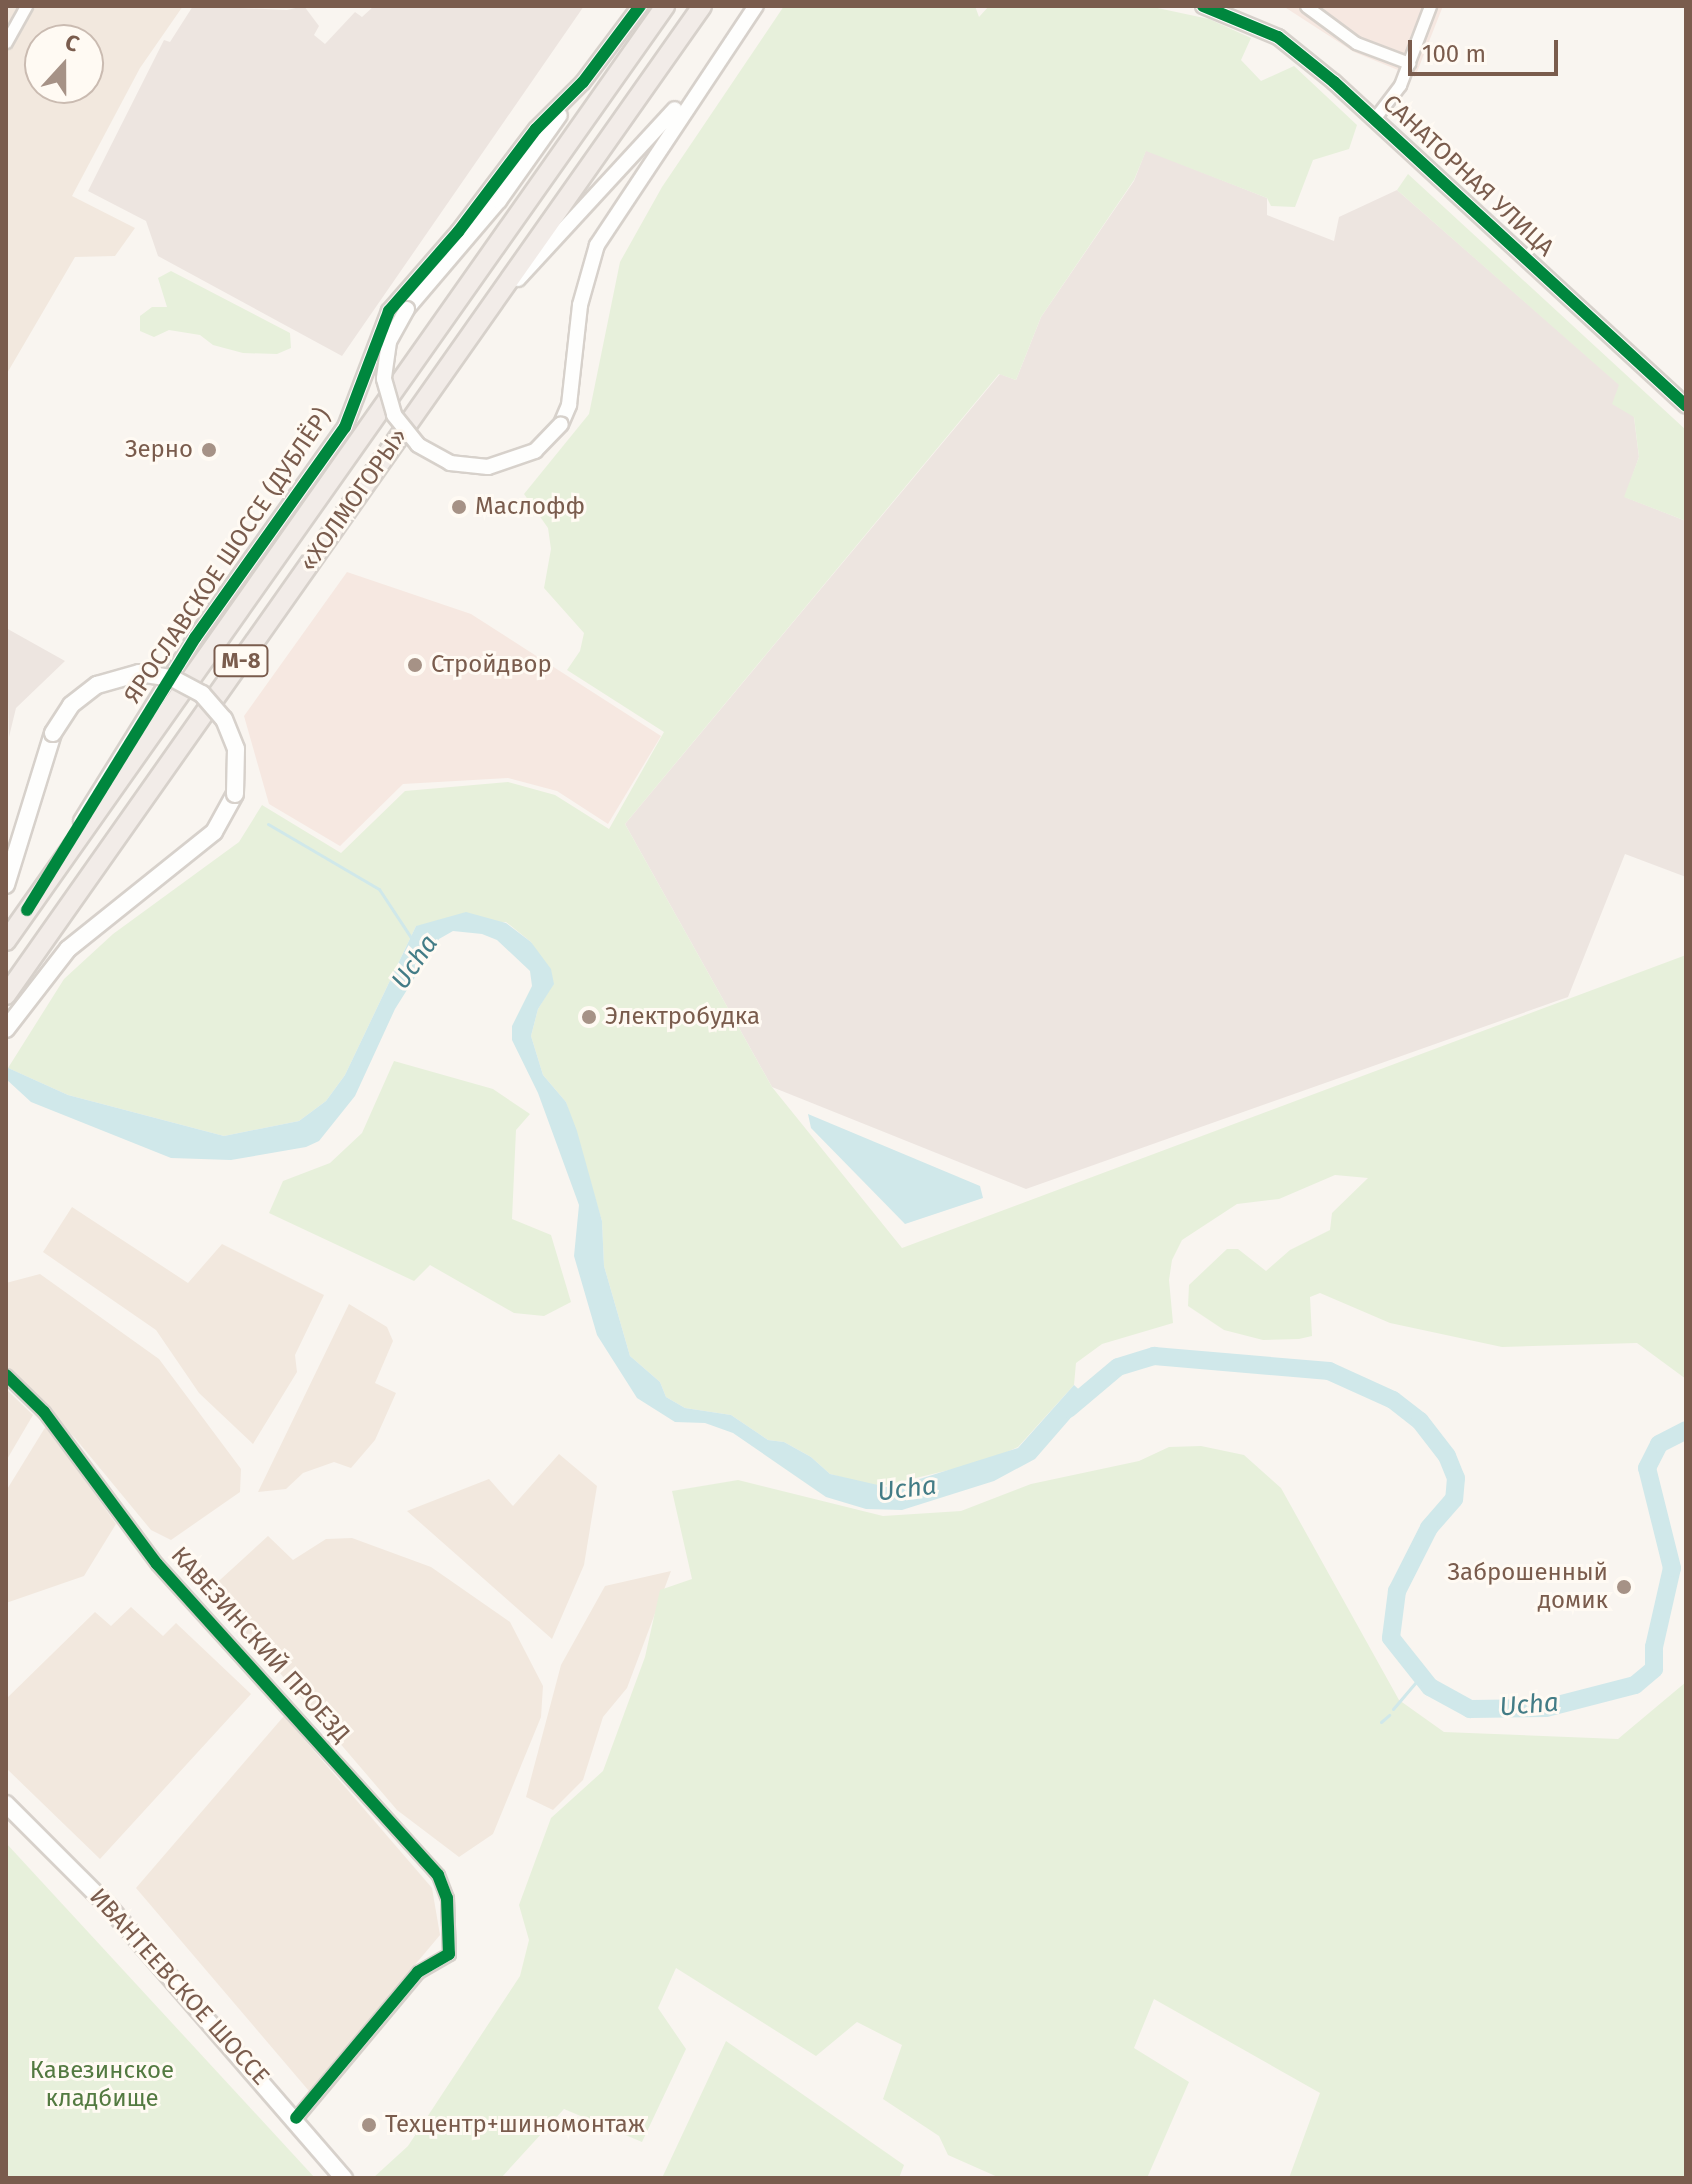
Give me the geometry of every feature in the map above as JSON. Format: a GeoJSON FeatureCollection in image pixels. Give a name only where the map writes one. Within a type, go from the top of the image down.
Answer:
{"type":"FeatureCollection","features":[{"type":"Feature","properties":{"kind":"highway","name":"«ХОЛМОГОРЫ»"},"geometry":{"type":"LineString","coordinates":[[6,941],[665,6]]}},
{"type":"Feature","properties":{"kind":"highway","name":"«ХОЛМОГОРЫ»"},"geometry":{"type":"LineString","coordinates":[[6,995],[702,6]]}},
{"type":"Feature","properties":{"kind":"main road"},"geometry":{"type":"LineString","coordinates":[[6,885],[53,733],[71,705],[97,685],[139,673],[172,678],[202,694],[229,728],[238,760],[235,794],[206,840],[78,939],[7,1028]]}},
{"type":"Feature","properties":{"kind":"main road","name":"ИВАНТЕЕВСКОЕ ШОССЕ"},"geometry":{"type":"LineString","coordinates":[[6,1804],[109,1907],[296,2118],[344,2178]]}},
{"type":"Feature","properties":{"kind":"street"},"geometry":{"type":"LineString","coordinates":[[6,42],[26,6]]}},
{"type":"Feature","properties":{"kind":"street","name":"ЯРОСЛАВСКОЕ ШОССЕ (ДУБЛЁР)"},"geometry":{"type":"LineString","coordinates":[[27,910],[187,651],[345,427],[389,311],[458,232],[536,129],[583,82],[640,6]]}},
{"type":"Feature","properties":{"kind":"street"},"geometry":{"type":"LineString","coordinates":[[583,82],[499,201],[407,309],[389,342],[384,379],[394,415],[418,445],[463,466],[500,465],[535,451],[561,424],[569,405],[580,305],[597,245],[715,63],[756,6]]}},
{"type":"Feature","properties":{"kind":"street","name":"САНАТОРНАЯ УЛИЦА"},"geometry":{"type":"LineString","coordinates":[[1203,6],[1278,37],[1374,119],[1686,406]]}},
{"type":"Feature","properties":{"kind":"street"},"geometry":{"type":"LineString","coordinates":[[1306,6],[1356,43],[1409,63]]}},
{"type":"Feature","properties":{"kind":"street"},"geometry":{"type":"LineString","coordinates":[[1374,119],[1400,85],[1430,6]]}},
{"type":"Feature","properties":{"kind":"street"},"geometry":{"type":"LineString","coordinates":[[475,327],[715,63]]}},
{"type":"Feature","properties":{"kind":"street","name":"КАВЕЗИНСКИЙ ПРОЕЗД"},"geometry":{"type":"LineString","coordinates":[[6,1375],[44,1412],[157,1564],[438,1875],[447,1898],[449,1954],[418,1972],[296,2118]]}},
{"type":"Feature","properties":{"kind":"shaded area"},"geometry":{"type":"Polygon","coordinates":[[[6,6],[183,6],[140,68],[72,196],[135,228],[115,256],[75,257],[6,375],[6,6]]]}},
{"type":"Feature","properties":{"kind":"shaded area"},"geometry":{"type":"Polygon","coordinates":[[[193,6],[287,10],[304,6],[319,26],[314,35],[325,44],[355,12],[362,17],[374,6],[584,6],[342,356],[158,256],[146,221],[88,191],[164,40],[170,42],[193,6]]]}},
{"type":"Feature","properties":{"kind":"shaded area"},"geometry":{"type":"Polygon","coordinates":[[[1283,6],[1443,6],[1415,77],[1354,52],[1283,6]]]}},
{"type":"Feature","properties":{"kind":"shaded area"},"geometry":{"type":"Polygon","coordinates":[[[1146,150],[1267,198],[1267,215],[1334,241],[1339,217],[1397,190],[1620,385],[1634,417],[1639,457],[1625,497],[1686,521],[1686,877],[1625,854],[1568,997],[1026,1189],[772,1087],[625,824],[1000,374],[1016,380],[1041,317],[1134,181],[1146,150]]]}},
{"type":"Feature","properties":{"kind":"shaded area","name":"Стройдвор"},"geometry":{"type":"Polygon","coordinates":[[[347,572],[471,614],[661,736],[608,824],[557,791],[508,778],[403,784],[340,846],[269,804],[244,716],[347,572]]]}},
{"type":"Feature","properties":{"kind":"shaded area"},"geometry":{"type":"Polygon","coordinates":[[[6,628],[65,661],[16,708],[9,737],[6,628]]]}},
{"type":"Feature","properties":{"kind":"shaded area"},"geometry":{"type":"Polygon","coordinates":[[[72,1207],[188,1283],[222,1244],[324,1295],[295,1355],[297,1372],[253,1444],[199,1393],[156,1330],[43,1252],[72,1207]]]}},
{"type":"Feature","properties":{"kind":"shaded area"},"geometry":{"type":"Polygon","coordinates":[[[40,1274],[159,1359],[241,1469],[240,1492],[171,1540],[151,1530],[75,1438],[6,1368],[6,1283],[40,1274]]]}},
{"type":"Feature","properties":{"kind":"shaded area"},"geometry":{"type":"Polygon","coordinates":[[[349,1304],[387,1327],[393,1341],[375,1383],[396,1393],[375,1440],[351,1468],[334,1462],[303,1473],[286,1489],[258,1492],[349,1304]]]}},
{"type":"Feature","properties":{"kind":"shaded area"},"geometry":{"type":"Polygon","coordinates":[[[6,1389],[33,1415],[6,1461],[6,1389]]]}},
{"type":"Feature","properties":{"kind":"shaded area"},"geometry":{"type":"Polygon","coordinates":[[[46,1426],[116,1524],[84,1576],[6,1603],[6,1491],[46,1426]]]}},
{"type":"Feature","properties":{"kind":"shaded area"},"geometry":{"type":"Polygon","coordinates":[[[559,1454],[597,1486],[584,1565],[552,1639],[407,1511],[489,1479],[513,1506],[559,1454]]]}},
{"type":"Feature","properties":{"kind":"shaded area"},"geometry":{"type":"Polygon","coordinates":[[[268,1536],[293,1560],[326,1539],[352,1538],[431,1567],[510,1622],[543,1686],[541,1717],[493,1834],[459,1857],[397,1810],[209,1590],[268,1536]]]}},
{"type":"Feature","properties":{"kind":"shaded area"},"geometry":{"type":"Polygon","coordinates":[[[671,1571],[627,1688],[603,1717],[583,1780],[553,1810],[526,1797],[561,1665],[605,1586],[671,1571]]]}},
{"type":"Feature","properties":{"kind":"shaded area"},"geometry":{"type":"Polygon","coordinates":[[[131,1607],[163,1636],[176,1623],[251,1694],[100,1859],[6,1768],[6,1699],[95,1612],[111,1626],[131,1607]]]}},
{"type":"Feature","properties":{"kind":"shaded area"},"geometry":{"type":"Polygon","coordinates":[[[284,1716],[432,1888],[440,1935],[309,2091],[136,1888],[284,1716]]]}},
{"type":"Feature","properties":{"kind":"green space"},"geometry":{"type":"Polygon","coordinates":[[[784,6],[975,6],[979,17],[989,6],[1148,6],[1209,19],[1251,38],[1241,60],[1261,81],[1294,66],[1357,125],[1349,149],[1313,160],[1295,207],[1271,206],[1267,198],[1146,151],[1134,180],[1041,317],[1016,380],[999,374],[625,824],[772,1087],[902,1248],[1686,955],[1686,1379],[1637,1343],[1502,1347],[1390,1323],[1320,1293],[1310,1297],[1312,1336],[1299,1339],[1263,1340],[1224,1330],[1188,1306],[1189,1285],[1227,1249],[1238,1249],[1266,1271],[1290,1250],[1330,1230],[1332,1213],[1368,1178],[1335,1175],[1279,1199],[1237,1204],[1182,1240],[1172,1260],[1169,1280],[1173,1323],[1102,1344],[1076,1363],[1074,1385],[1018,1447],[987,1461],[878,1487],[830,1474],[811,1457],[784,1442],[768,1440],[731,1415],[685,1408],[666,1397],[660,1382],[630,1356],[604,1266],[602,1221],[566,1102],[543,1075],[531,1036],[538,1009],[553,984],[531,942],[506,922],[416,926],[345,1075],[326,1101],[299,1121],[224,1136],[68,1095],[8,1068],[64,979],[113,934],[239,842],[262,805],[341,853],[405,791],[508,782],[555,795],[609,829],[664,732],[567,670],[580,651],[584,633],[544,588],[551,549],[548,528],[524,494],[589,414],[620,262],[662,187],[784,6]]]}},
{"type":"Feature","properties":{"kind":"green space"},"geometry":{"type":"Polygon","coordinates":[[[1408,174],[1686,430],[1686,521],[1624,497],[1639,457],[1634,417],[1612,404],[1619,385],[1397,190],[1408,174]]]}},
{"type":"Feature","properties":{"kind":"green space"},"geometry":{"type":"Polygon","coordinates":[[[171,271],[290,333],[291,348],[277,354],[243,353],[213,345],[200,335],[169,330],[154,337],[140,331],[140,316],[152,307],[167,307],[158,278],[171,271]]]}},
{"type":"Feature","properties":{"kind":"green space"},"geometry":{"type":"Polygon","coordinates":[[[394,1061],[493,1089],[530,1114],[516,1130],[512,1219],[551,1235],[571,1302],[544,1316],[514,1313],[430,1265],[414,1281],[269,1213],[283,1181],[330,1163],[362,1133],[394,1061]]]}},
{"type":"Feature","properties":{"kind":"green space"},"geometry":{"type":"Polygon","coordinates":[[[1201,1446],[1244,1455],[1281,1488],[1399,1700],[1444,1732],[1618,1739],[1686,1682],[1686,2178],[1289,2178],[1320,2093],[1154,1999],[1134,2048],[1189,2082],[1147,2178],[1000,2178],[948,2155],[939,2136],[883,2099],[902,2045],[857,2022],[816,2056],[676,1968],[658,2008],[686,2049],[642,2142],[564,2109],[501,2178],[373,2178],[408,2146],[520,1976],[529,1940],[519,1905],[551,1818],[603,1771],[645,1657],[660,1590],[692,1579],[672,1491],[738,1480],[883,1516],[961,1511],[1031,1484],[1139,1461],[1169,1447],[1201,1446]]]}},
{"type":"Feature","properties":{"kind":"green space","name":"Кавезинское кладбище"},"geometry":{"type":"Polygon","coordinates":[[[6,1843],[315,2178],[6,2178],[6,1843]]]}},
{"type":"Feature","properties":{"kind":"green space"},"geometry":{"type":"Polygon","coordinates":[[[726,2041],[904,2165],[899,2178],[662,2178],[726,2041]]]}},
{"type":"Feature","properties":{"kind":"water"},"geometry":{"type":"Polygon","coordinates":[[[466,912],[506,923],[531,942],[551,969],[554,984],[538,1009],[531,1036],[543,1075],[566,1102],[577,1131],[602,1221],[604,1266],[630,1356],[660,1382],[666,1397],[685,1408],[731,1415],[768,1440],[784,1442],[811,1457],[830,1474],[891,1488],[1018,1448],[1074,1385],[1088,1398],[1035,1459],[994,1481],[902,1510],[866,1509],[826,1497],[733,1433],[705,1423],[675,1422],[637,1398],[597,1335],[574,1256],[579,1205],[538,1093],[512,1040],[512,1026],[532,986],[530,971],[497,940],[482,934],[453,931],[439,939],[395,1009],[355,1096],[319,1141],[306,1147],[231,1160],[171,1158],[31,1102],[6,1079],[6,1067],[68,1095],[224,1136],[299,1121],[326,1101],[345,1075],[416,926],[466,912]]]}},
{"type":"Feature","properties":{"kind":"water"},"geometry":{"type":"Polygon","coordinates":[[[808,1114],[980,1186],[983,1198],[905,1224],[811,1128],[808,1114]]]}},
{"type":"Feature","properties":{"kind":"waterway"},"geometry":{"type":"LineString","coordinates":[[268,824],[379,889],[412,939]]}},
{"type":"Feature","properties":{"kind":"waterway","name":"Ucha"},"geometry":{"type":"LineString","coordinates":[[1068,1409],[1118,1367],[1154,1356],[1329,1371],[1393,1400],[1420,1421],[1447,1456],[1456,1478],[1454,1499],[1429,1528],[1397,1591],[1391,1638],[1430,1687],[1470,1709],[1546,1708],[1635,1685],[1654,1669],[1654,1647],[1672,1568],[1647,1468],[1659,1444],[1686,1430]]}},
{"type":"Feature","properties":{"kind":"waterway"},"geometry":{"type":"LineString","coordinates":[[1393,1709],[1421,1676]]}},
{"type":"Feature","properties":{"kind":"waterway"},"geometry":{"type":"LineString","coordinates":[[1381,1722],[1389,1715]]}},
{"type":"Feature","properties":{"kind":"cycle path"},"geometry":{"type":"LineString","coordinates":[[27,910],[195,638],[345,427],[389,311],[458,232],[536,129],[583,82],[640,6]]}},
{"type":"Feature","properties":{"kind":"cycle path"},"geometry":{"type":"LineString","coordinates":[[1203,6],[1278,37],[1334,82],[1686,406]]}},
{"type":"Feature","properties":{"kind":"cycle path"},"geometry":{"type":"LineString","coordinates":[[6,1375],[44,1412],[157,1564],[438,1875],[447,1898],[449,1954],[418,1972],[296,2118]]}},
{"type":"Feature","properties":{"kind":"place","name":"Зерно"},"geometry":{"type":"Point","coordinates":[209,450]}},
{"type":"Feature","properties":{"kind":"place","name":"Маслофф"},"geometry":{"type":"Point","coordinates":[459,507]}},
{"type":"Feature","properties":{"kind":"place","name":"Стройдвор"},"geometry":{"type":"Point","coordinates":[415,665]}},
{"type":"Feature","properties":{"kind":"place","name":"Электробудка"},"geometry":{"type":"Point","coordinates":[589,1017]}},
{"type":"Feature","properties":{"kind":"place","name":"Заброшенный домик"},"geometry":{"type":"Point","coordinates":[1624,1587]}},
{"type":"Feature","properties":{"kind":"place","name":"Техцентр+шиномонтаж"},"geometry":{"type":"Point","coordinates":[369,2125]}}]}
